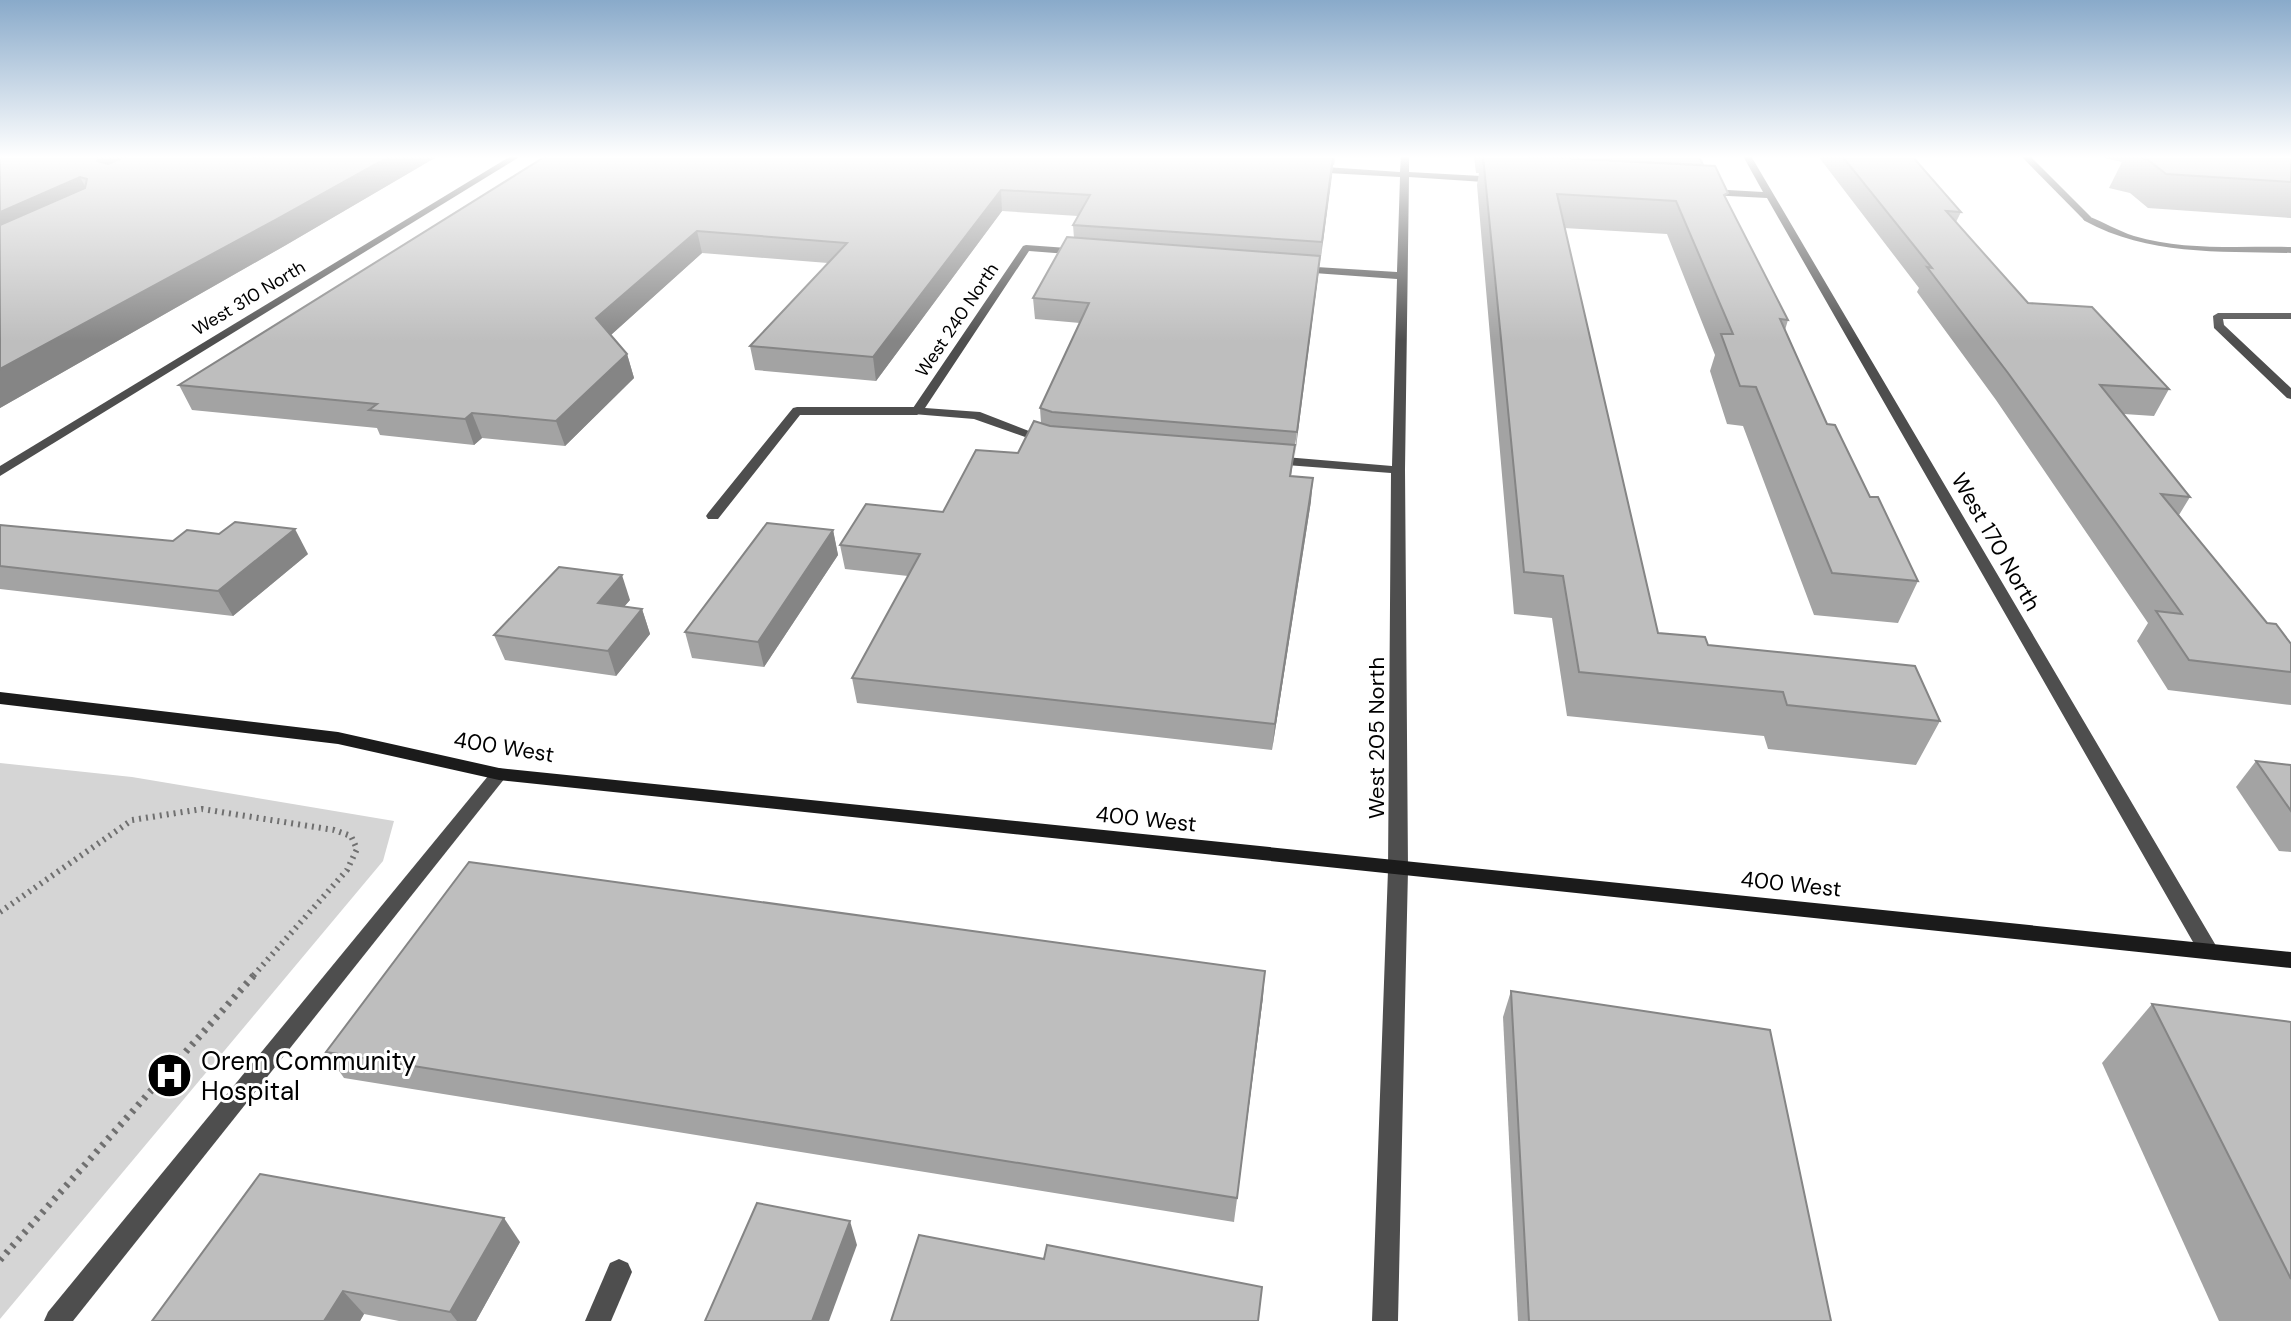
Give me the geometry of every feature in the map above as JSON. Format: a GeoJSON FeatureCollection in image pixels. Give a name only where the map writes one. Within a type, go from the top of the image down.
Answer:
{"type":"FeatureCollection","features":[{"type":"Feature","properties":{"kind":"main road","name":"400 West"},"geometry":{"type":"LineString","coordinates":[[0,698],[338,738],[499,774],[1398,870],[2291,960]]}},
{"type":"Feature","properties":{"kind":"street","name":"West 310 North"},"geometry":{"type":"LineString","coordinates":[[0,472],[416,218]]}},
{"type":"Feature","properties":{"kind":"street","name":"West 205 North"},"geometry":{"type":"LineString","coordinates":[[1385,1321],[1398,870],[1398,470],[1405,218]]}},
{"type":"Feature","properties":{"kind":"street","name":"West 170 North"},"geometry":{"type":"LineString","coordinates":[[1781,218],[2208,950]]}},
{"type":"Feature","properties":{"kind":"street"},"geometry":{"type":"LineString","coordinates":[[2087,218],[2103,229],[2138,240],[2291,250]]}},
{"type":"Feature","properties":{"kind":"street","name":"West 240 North"},"geometry":{"type":"LineString","coordinates":[[917,411],[1026,248],[1088,253]]}},
{"type":"Feature","properties":{"kind":"street"},"geometry":{"type":"LineString","coordinates":[[1287,268],[1404,276]]}},
{"type":"Feature","properties":{"kind":"street"},"geometry":{"type":"LineString","coordinates":[[2291,316],[2218,316],[2218,326],[2291,395]]}},
{"type":"Feature","properties":{"kind":"street"},"geometry":{"type":"LineString","coordinates":[[713,516],[797,411],[917,411],[976,415],[1024,434],[1066,443]]}},
{"type":"Feature","properties":{"kind":"street"},"geometry":{"type":"LineString","coordinates":[[1254,458],[1398,470]]}},
{"type":"Feature","properties":{"kind":"street"},"geometry":{"type":"LineString","coordinates":[[57,1321],[499,774]]}},
{"type":"Feature","properties":{"kind":"street"},"geometry":{"type":"LineString","coordinates":[[598,1321],[619,1272]]}},
{"type":"Feature","properties":{"kind":"path"},"geometry":{"type":"LineString","coordinates":[[0,912],[132,820],[202,809],[334,830],[351,836],[357,849],[347,870],[0,1260]]}},
{"type":"Feature","properties":{"kind":"shaded area","name":"Orem Community Hospital"},"geometry":{"type":"Polygon","coordinates":[[[0,763],[132,777],[394,821],[383,861],[0,1319],[0,763]]]}},
{"type":"Feature","properties":{"kind":"building"},"geometry":{"type":"Polygon","coordinates":[[[17,218],[279,218],[0,369],[0,225],[17,218]]]}},
{"type":"Feature","properties":{"kind":"building"},"geometry":{"type":"Polygon","coordinates":[[[447,218],[980,218],[873,357],[750,346],[847,243],[697,231],[596,318],[627,354],[556,421],[472,413],[465,419],[369,410],[377,404],[179,385],[447,218]]]}},
{"type":"Feature","properties":{"kind":"building"},"geometry":{"type":"Polygon","coordinates":[[[1077,218],[1325,218],[1322,242],[1073,225],[1077,218]]]}},
{"type":"Feature","properties":{"kind":"building"},"geometry":{"type":"Polygon","coordinates":[[[1489,218],[1562,218],[1658,633],[1705,637],[1708,645],[1915,666],[1940,721],[1787,705],[1783,692],[1579,672],[1563,576],[1524,572],[1489,218]]]}},
{"type":"Feature","properties":{"kind":"building"},"geometry":{"type":"Polygon","coordinates":[[[1683,218],[1736,218],[1788,320],[1780,319],[1827,424],[1835,425],[1870,497],[1878,497],[1918,581],[1832,573],[1756,387],[1740,386],[1721,334],[1733,334],[1683,218]]]}},
{"type":"Feature","properties":{"kind":"building"},"geometry":{"type":"Polygon","coordinates":[[[1892,218],[1952,218],[2028,303],[2092,307],[2169,389],[2100,385],[2190,497],[2161,494],[2267,623],[2276,624],[2291,644],[2291,672],[2189,660],[2156,611],[2182,614],[2008,373],[1927,267],[1932,268],[1892,218]]]}},
{"type":"Feature","properties":{"kind":"building"},"geometry":{"type":"Polygon","coordinates":[[[1067,237],[1320,256],[1297,432],[1052,412],[1040,408],[1089,303],[1033,298],[1067,237]]]}},
{"type":"Feature","properties":{"kind":"building"},"geometry":{"type":"Polygon","coordinates":[[[1034,421],[1050,426],[1295,445],[1290,476],[1313,478],[1275,724],[852,678],[920,554],[840,545],[866,504],[943,512],[976,450],[1018,453],[1034,421]]]}},
{"type":"Feature","properties":{"kind":"building"},"geometry":{"type":"Polygon","coordinates":[[[235,522],[295,529],[218,591],[0,566],[0,525],[173,541],[187,530],[219,534],[235,522]]]}},
{"type":"Feature","properties":{"kind":"building"},"geometry":{"type":"Polygon","coordinates":[[[767,523],[833,530],[758,642],[685,632],[767,523]]]}},
{"type":"Feature","properties":{"kind":"building"},"geometry":{"type":"Polygon","coordinates":[[[559,567],[622,575],[598,603],[642,609],[608,651],[494,635],[559,567]]]}},
{"type":"Feature","properties":{"kind":"building"},"geometry":{"type":"Polygon","coordinates":[[[2256,761],[2291,765],[2291,811],[2256,761]]]}},
{"type":"Feature","properties":{"kind":"building"},"geometry":{"type":"Polygon","coordinates":[[[469,862],[1265,971],[1237,1198],[326,1052],[469,862]]]}},
{"type":"Feature","properties":{"kind":"building"},"geometry":{"type":"Polygon","coordinates":[[[1511,991],[1770,1030],[1831,1321],[1529,1321],[1511,991]]]}},
{"type":"Feature","properties":{"kind":"building"},"geometry":{"type":"Polygon","coordinates":[[[2152,1004],[2291,1022],[2291,1279],[2152,1004]]]}},
{"type":"Feature","properties":{"kind":"building"},"geometry":{"type":"Polygon","coordinates":[[[260,1174],[504,1218],[450,1312],[343,1291],[324,1321],[152,1321],[260,1174]]]}},
{"type":"Feature","properties":{"kind":"building"},"geometry":{"type":"Polygon","coordinates":[[[757,1203],[850,1221],[812,1321],[705,1321],[757,1203]]]}},
{"type":"Feature","properties":{"kind":"building"},"geometry":{"type":"Polygon","coordinates":[[[919,1235],[1044,1259],[1047,1245],[1262,1287],[1258,1321],[891,1321],[919,1235]]]}},
{"type":"Feature","properties":{"kind":"place","name":"Orem Community Hospital"},"geometry":{"type":"Point","coordinates":[170,1076]}}]}
